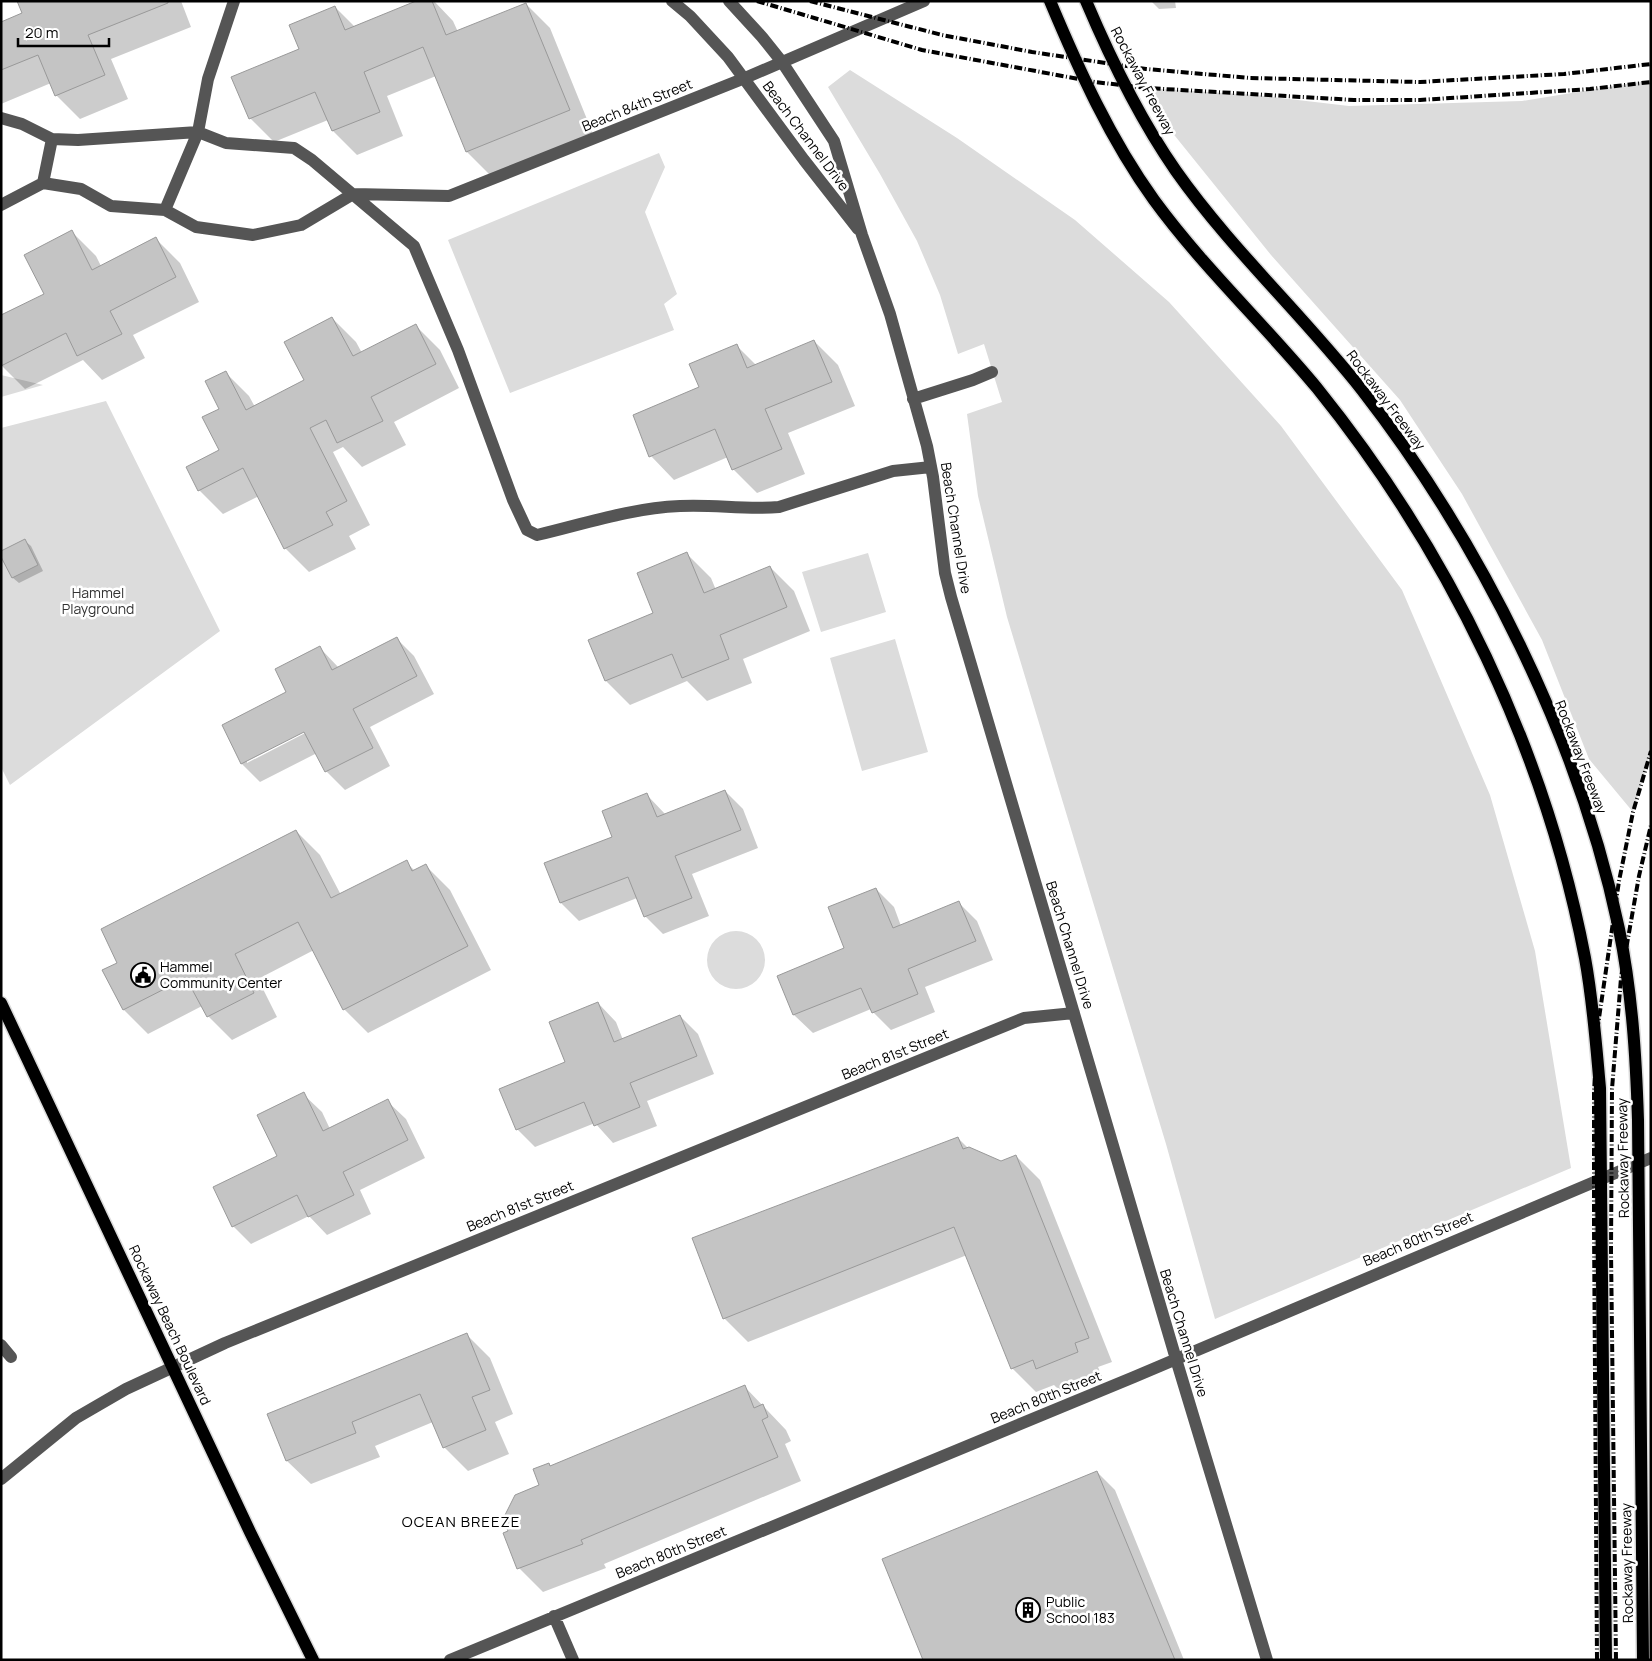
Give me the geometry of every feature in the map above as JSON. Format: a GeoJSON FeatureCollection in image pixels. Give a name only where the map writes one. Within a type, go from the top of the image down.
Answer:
{"type":"FeatureCollection","features":[{"type":"Feature","properties":{"kind":"main road","name":"Rockaway Freeway"},"geometry":{"type":"LineString","coordinates":[[1050,1],[1096,104],[1135,171],[1156,202],[1201,258],[1316,388],[1398,498],[1420,533],[1461,607],[1506,700],[1524,745],[1555,836],[1568,880],[1585,960],[1592,1003],[1600,1088],[1606,1660]]}},
{"type":"Feature","properties":{"kind":"main road","name":"Rockaway Freeway"},"geometry":{"type":"LineString","coordinates":[[1086,1],[1134,103],[1177,172],[1224,232],[1339,362],[1406,450],[1462,536],[1519,645],[1572,769],[1598,848],[1619,929],[1626,968],[1634,1038],[1638,1163],[1643,1660]]}},
{"type":"Feature","properties":{"kind":"main road","name":"Rockaway Beach Boulevard"},"geometry":{"type":"LineString","coordinates":[[1,1003],[172,1367],[313,1660]]}},
{"type":"Feature","properties":{"kind":"street"},"geometry":{"type":"LineString","coordinates":[[165,210],[198,132],[208,79],[234,1]]}},
{"type":"Feature","properties":{"kind":"street"},"geometry":{"type":"LineString","coordinates":[[672,1],[712,40],[744,78]]}},
{"type":"Feature","properties":{"kind":"street"},"geometry":{"type":"LineString","coordinates":[[730,1],[782,62]]}},
{"type":"Feature","properties":{"kind":"street","name":"Beach 84th Street"},"geometry":{"type":"LineString","coordinates":[[353,194],[449,196],[744,78],[924,1]]}},
{"type":"Feature","properties":{"kind":"street","name":"Beach Channel Drive"},"geometry":{"type":"LineString","coordinates":[[782,62],[834,141],[862,235],[890,314],[927,446],[945,573],[951,597],[1267,1660]]}},
{"type":"Feature","properties":{"kind":"street","name":"Beach Channel Drive"},"geometry":{"type":"LineString","coordinates":[[744,78],[862,235]]}},
{"type":"Feature","properties":{"kind":"street"},"geometry":{"type":"LineString","coordinates":[[1,118],[22,124],[52,139],[78,140],[198,132],[226,143],[294,148],[312,160],[414,246],[458,350],[515,507],[526,530],[537,536],[636,511],[679,506],[723,505],[760,509],[779,507],[893,471],[931,467]]}},
{"type":"Feature","properties":{"kind":"street"},"geometry":{"type":"LineString","coordinates":[[43,183],[52,139]]}},
{"type":"Feature","properties":{"kind":"street"},"geometry":{"type":"LineString","coordinates":[[1,205],[43,183],[81,189],[111,206],[165,210],[196,227],[253,235],[301,225],[353,194]]}},
{"type":"Feature","properties":{"kind":"street"},"geometry":{"type":"LineString","coordinates":[[914,399],[992,372]]}},
{"type":"Feature","properties":{"kind":"street","name":"Beach 81st Street"},"geometry":{"type":"LineString","coordinates":[[1,1480],[76,1418],[126,1389],[224,1343],[1024,1018],[1074,1013]]}},
{"type":"Feature","properties":{"kind":"street","name":"Beach 80th Street"},"geometry":{"type":"LineString","coordinates":[[450,1660],[1176,1359],[1651,1158]]}},
{"type":"Feature","properties":{"kind":"street"},"geometry":{"type":"LineString","coordinates":[[1,1345],[11,1357]]}},
{"type":"Feature","properties":{"kind":"street"},"geometry":{"type":"LineString","coordinates":[[554,1616],[573,1660]]}},
{"type":"Feature","properties":{"kind":"green space"},"geometry":{"type":"Polygon","coordinates":[[[850,70],[957,138],[1075,220],[1169,302],[1281,426],[1402,590],[1490,795],[1535,951],[1571,1168],[1215,1319],[1166,1144],[1007,617],[978,496],[967,414],[1002,402],[984,344],[958,354],[940,295],[917,241],[828,87],[850,70]]]}},
{"type":"Feature","properties":{"kind":"green space"},"geometry":{"type":"Polygon","coordinates":[[[1651,80],[1651,751],[1633,812],[1589,759],[1542,640],[1462,494],[1400,400],[1271,255],[1171,131],[1147,88],[1255,95],[1349,106],[1522,101],[1651,80]]]}},
{"type":"Feature","properties":{"kind":"green space"},"geometry":{"type":"Polygon","coordinates":[[[659,153],[665,167],[645,212],[677,294],[664,304],[674,330],[510,393],[448,240],[659,153]]]}},
{"type":"Feature","properties":{"kind":"green space"},"geometry":{"type":"Polygon","coordinates":[[[1,375],[43,385],[1,397],[1,375]]]}},
{"type":"Feature","properties":{"kind":"green space","name":"Hammel Playground"},"geometry":{"type":"Polygon","coordinates":[[[106,401],[220,631],[10,785],[1,767],[1,428],[106,401]]]}},
{"type":"Feature","properties":{"kind":"green space"},"geometry":{"type":"Polygon","coordinates":[[[868,553],[886,612],[821,632],[802,572],[868,553]]]}},
{"type":"Feature","properties":{"kind":"green space"},"geometry":{"type":"Polygon","coordinates":[[[895,639],[928,752],[862,771],[830,658],[895,639]]]}},
{"type":"Feature","properties":{"kind":"green space"},"geometry":{"type":"Polygon","coordinates":[[[730,931],[742,931],[757,939],[765,954],[765,966],[757,981],[742,989],[730,989],[715,981],[707,966],[707,954],[715,939],[730,931]]]}},
{"type":"Feature","properties":{"kind":"building"},"geometry":{"type":"Polygon","coordinates":[[[17,1],[168,1],[168,3],[88,35],[105,75],[55,96],[38,55],[1,70],[1,22],[22,13],[17,1]]]}},
{"type":"Feature","properties":{"kind":"building"},"geometry":{"type":"Polygon","coordinates":[[[416,1],[432,1],[446,35],[526,3],[570,110],[466,152],[423,47],[364,72],[380,112],[332,131],[315,92],[249,119],[231,77],[299,49],[289,25],[335,6],[345,30],[416,1]]]}},
{"type":"Feature","properties":{"kind":"building"},"geometry":{"type":"Polygon","coordinates":[[[72,230],[92,270],[156,237],[176,277],[110,311],[122,334],[77,356],[66,333],[1,366],[1,315],[44,294],[24,255],[72,230]]]}},
{"type":"Feature","properties":{"kind":"building"},"geometry":{"type":"Polygon","coordinates":[[[332,317],[353,356],[416,324],[436,364],[371,397],[383,421],[337,443],[326,420],[310,428],[347,501],[326,512],[333,525],[284,549],[243,468],[198,491],[186,467],[219,450],[202,417],[219,409],[205,381],[226,371],[246,410],[304,380],[284,342],[332,317]]]}},
{"type":"Feature","properties":{"kind":"building"},"geometry":{"type":"Polygon","coordinates":[[[814,340],[832,382],[765,409],[782,449],[732,470],[715,429],[649,457],[633,415],[699,387],[689,364],[737,344],[747,368],[814,340]]]}},
{"type":"Feature","properties":{"kind":"building"},"geometry":{"type":"Polygon","coordinates":[[[25,539],[38,565],[12,578],[1,557],[1,551],[25,539]]]}},
{"type":"Feature","properties":{"kind":"building"},"geometry":{"type":"Polygon","coordinates":[[[687,552],[704,593],[770,566],[787,607],[720,635],[729,659],[682,678],[672,654],[605,681],[588,640],[653,613],[637,573],[687,552]]]}},
{"type":"Feature","properties":{"kind":"building"},"geometry":{"type":"Polygon","coordinates":[[[397,637],[417,676],[353,709],[373,748],[325,772],[304,732],[241,764],[222,725],[286,692],[275,669],[320,646],[332,670],[397,637]]]}},
{"type":"Feature","properties":{"kind":"building"},"geometry":{"type":"Polygon","coordinates":[[[725,790],[741,830],[675,856],[692,898],[644,917],[628,877],[560,903],[544,863],[612,837],[602,811],[647,793],[657,817],[725,790]]]}},
{"type":"Feature","properties":{"kind":"building"},"geometry":{"type":"Polygon","coordinates":[[[296,830],[331,898],[407,860],[412,871],[426,864],[468,946],[343,1010],[298,922],[235,954],[254,993],[207,1017],[186,978],[123,1010],[102,970],[117,963],[101,929],[296,830]]]}},
{"type":"Feature","properties":{"kind":"building"},"geometry":{"type":"Polygon","coordinates":[[[876,888],[893,928],[959,901],[976,941],[908,969],[918,994],[872,1013],[861,988],[793,1015],[777,976],[844,948],[828,907],[876,888]]]}},
{"type":"Feature","properties":{"kind":"building"},"geometry":{"type":"Polygon","coordinates":[[[598,1002],[614,1042],[680,1015],[697,1056],[630,1083],[640,1107],[594,1126],[584,1102],[516,1130],[499,1089],[565,1062],[549,1022],[598,1002]]]}},
{"type":"Feature","properties":{"kind":"building"},"geometry":{"type":"Polygon","coordinates":[[[304,1092],[323,1131],[388,1099],[408,1140],[343,1172],[354,1195],[308,1217],[297,1195],[232,1227],[213,1187],[277,1156],[257,1115],[304,1092]]]}},
{"type":"Feature","properties":{"kind":"building"},"geometry":{"type":"Polygon","coordinates":[[[958,1137],[963,1149],[969,1147],[1001,1161],[1016,1155],[1089,1338],[1075,1343],[1078,1352],[1036,1369],[1033,1360],[1011,1369],[954,1227],[723,1319],[692,1238],[958,1137]]]}},
{"type":"Feature","properties":{"kind":"building"},"geometry":{"type":"Polygon","coordinates":[[[467,1333],[490,1390],[472,1397],[486,1430],[443,1448],[420,1394],[352,1422],[356,1433],[286,1461],[267,1414],[467,1333]]]}},
{"type":"Feature","properties":{"kind":"building"},"geometry":{"type":"Polygon","coordinates":[[[745,1385],[754,1408],[763,1404],[768,1417],[762,1420],[778,1457],[581,1540],[583,1544],[517,1569],[503,1533],[508,1531],[503,1519],[515,1495],[539,1485],[533,1469],[549,1463],[550,1466],[745,1385]]]}},
{"type":"Feature","properties":{"kind":"building","name":"Public School 183"},"geometry":{"type":"Polygon","coordinates":[[[1097,1471],[1175,1660],[923,1660],[882,1559],[1097,1471]]]}},
{"type":"Feature","properties":{"kind":"railway"},"geometry":{"type":"LineString","coordinates":[[757,1],[922,50],[1095,82],[1147,88],[1354,100],[1420,100],[1590,89],[1651,82]]}},
{"type":"Feature","properties":{"kind":"railway"},"geometry":{"type":"LineString","coordinates":[[810,1],[942,35],[1032,52],[1146,69],[1250,78],[1420,82],[1564,74],[1651,64]]}},
{"type":"Feature","properties":{"kind":"railway"},"geometry":{"type":"LineString","coordinates":[[1597,1660],[1594,1093],[1598,1025],[1619,881],[1633,812],[1651,751]]}},
{"type":"Feature","properties":{"kind":"railway"},"geometry":{"type":"LineString","coordinates":[[1616,1660],[1611,1251],[1612,1089],[1621,978],[1639,876],[1651,825]]}},
{"type":"Feature","properties":{"kind":"place","name":"Hammel Community Center"},"geometry":{"type":"Point","coordinates":[143,975]}},
{"type":"Feature","properties":{"kind":"place","name":"Public School 183"},"geometry":{"type":"Point","coordinates":[1028,1610]}},
{"type":"Feature","properties":{"kind":"district","name":"OCEAN BREEZE"},"geometry":{"type":"Point","coordinates":[461,1522]}}]}
